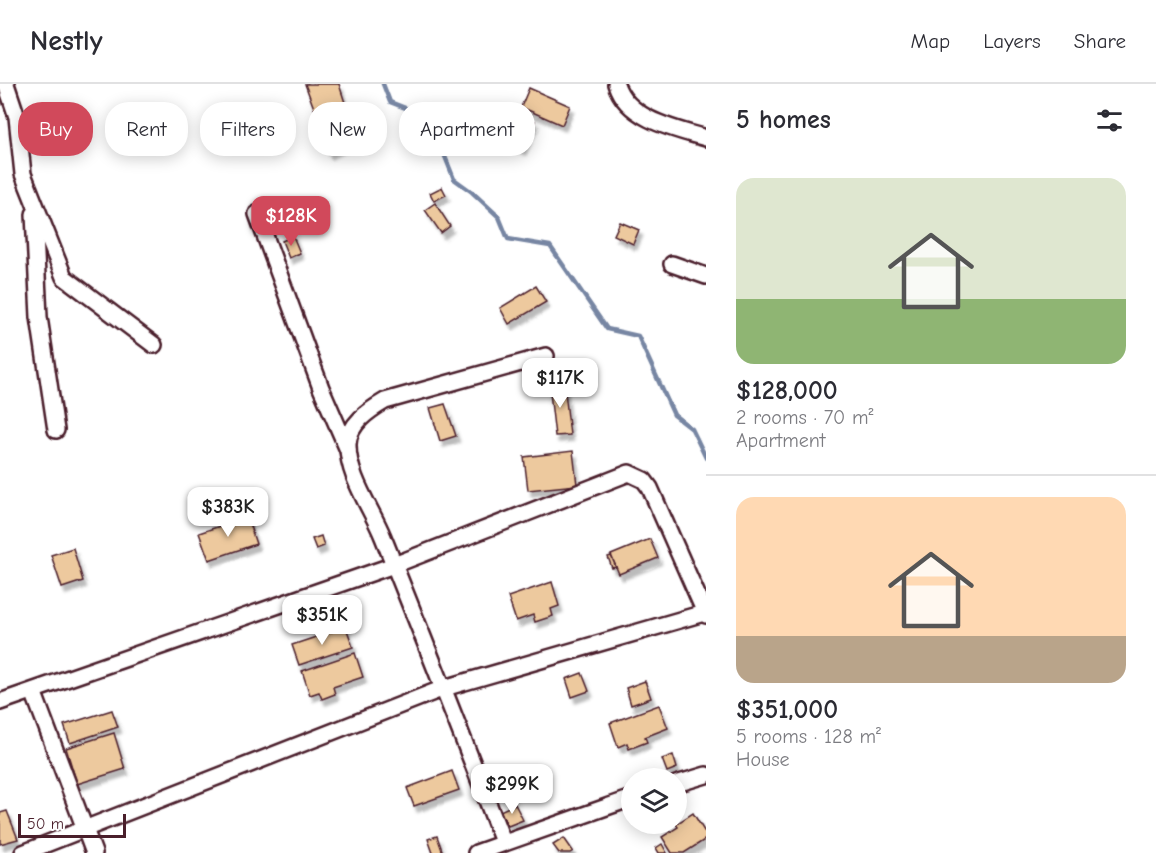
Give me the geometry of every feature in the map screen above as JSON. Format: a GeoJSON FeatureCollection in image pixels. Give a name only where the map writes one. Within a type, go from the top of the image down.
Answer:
{"type":"FeatureCollection","features":[{"type":"Feature","properties":{"kind":"street"},"geometry":{"type":"LineString","coordinates":[[6,84],[17,117],[23,174],[64,276],[154,345]]}},
{"type":"Feature","properties":{"kind":"street"},"geometry":{"type":"LineString","coordinates":[[616,84],[628,107],[674,129],[706,138]]}},
{"type":"Feature","properties":{"kind":"street"},"geometry":{"type":"LineString","coordinates":[[34,205],[39,317],[56,430]]}},
{"type":"Feature","properties":{"kind":"street"},"geometry":{"type":"LineString","coordinates":[[257,214],[321,388],[444,688],[503,842]]}},
{"type":"Feature","properties":{"kind":"street"},"geometry":{"type":"LineString","coordinates":[[672,264],[706,276]]}},
{"type":"Feature","properties":{"kind":"street"},"geometry":{"type":"LineString","coordinates":[[349,453],[351,431],[368,412],[384,401],[546,356]]}},
{"type":"Feature","properties":{"kind":"street"},"geometry":{"type":"LineString","coordinates":[[0,702],[394,565],[629,473],[644,480],[650,488],[705,614],[444,688],[23,853]]}},
{"type":"Feature","properties":{"kind":"street"},"geometry":{"type":"LineString","coordinates":[[33,691],[93,853]]}},
{"type":"Feature","properties":{"kind":"street"},"geometry":{"type":"LineString","coordinates":[[687,780],[706,775]]}},
{"type":"Feature","properties":{"kind":"street"},"geometry":{"type":"LineString","coordinates":[[476,853],[621,802]]}},
{"type":"Feature","properties":{"kind":"building"},"geometry":{"type":"Polygon","coordinates":[[[305,84],[339,84],[345,102],[312,102],[305,84]]]}},
{"type":"Feature","properties":{"kind":"building"},"geometry":{"type":"Polygon","coordinates":[[[529,88],[570,106],[562,125],[535,113],[535,102],[523,102],[529,88]]]}},
{"type":"Feature","properties":{"kind":"building"},"geometry":{"type":"Polygon","coordinates":[[[442,187],[446,195],[434,201],[430,193],[442,187]]]}},
{"type":"Feature","properties":{"kind":"building"},"geometry":{"type":"Polygon","coordinates":[[[435,203],[450,226],[441,233],[425,210],[435,203]]]}},
{"type":"Feature","properties":{"kind":"building"},"geometry":{"type":"Polygon","coordinates":[[[620,222],[639,230],[633,244],[614,235],[620,222]]]}},
{"type":"Feature","properties":{"kind":"building"},"geometry":{"type":"Polygon","coordinates":[[[293,236],[300,253],[289,258],[282,241],[293,236]]]}},
{"type":"Feature","properties":{"kind":"building"},"geometry":{"type":"Polygon","coordinates":[[[536,286],[546,302],[509,324],[500,308],[536,286]]]}},
{"type":"Feature","properties":{"kind":"building"},"geometry":{"type":"Polygon","coordinates":[[[564,383],[570,435],[555,436],[549,384],[564,383]]]}},
{"type":"Feature","properties":{"kind":"building"},"geometry":{"type":"Polygon","coordinates":[[[445,404],[456,436],[440,441],[430,408],[445,404]]]}},
{"type":"Feature","properties":{"kind":"building"},"geometry":{"type":"Polygon","coordinates":[[[573,451],[577,485],[528,490],[524,457],[573,451]]]}},
{"type":"Feature","properties":{"kind":"building"},"geometry":{"type":"Polygon","coordinates":[[[247,517],[256,544],[209,560],[199,533],[247,517]]]}},
{"type":"Feature","properties":{"kind":"building"},"geometry":{"type":"Polygon","coordinates":[[[321,536],[324,546],[316,549],[312,539],[321,536]]]}},
{"type":"Feature","properties":{"kind":"building"},"geometry":{"type":"Polygon","coordinates":[[[650,539],[658,558],[619,574],[611,555],[650,539]]]}},
{"type":"Feature","properties":{"kind":"building"},"geometry":{"type":"Polygon","coordinates":[[[73,548],[83,581],[62,588],[51,555],[73,548]]]}},
{"type":"Feature","properties":{"kind":"building"},"geometry":{"type":"Polygon","coordinates":[[[611,556],[616,567],[612,568],[608,557],[611,556]]]}},
{"type":"Feature","properties":{"kind":"building"},"geometry":{"type":"Polygon","coordinates":[[[552,582],[559,606],[551,609],[553,616],[535,622],[533,615],[516,621],[508,597],[552,582]]]}},
{"type":"Feature","properties":{"kind":"building"},"geometry":{"type":"Polygon","coordinates":[[[346,627],[353,647],[299,665],[292,645],[346,627]]]}},
{"type":"Feature","properties":{"kind":"building"},"geometry":{"type":"Polygon","coordinates":[[[355,653],[363,677],[333,687],[335,694],[322,699],[319,692],[310,695],[302,671],[355,653]]]}},
{"type":"Feature","properties":{"kind":"building"},"geometry":{"type":"Polygon","coordinates":[[[582,673],[589,691],[572,697],[566,679],[582,673]]]}},
{"type":"Feature","properties":{"kind":"building"},"geometry":{"type":"Polygon","coordinates":[[[645,681],[651,698],[631,705],[626,688],[645,681]]]}},
{"type":"Feature","properties":{"kind":"building"},"geometry":{"type":"Polygon","coordinates":[[[659,705],[668,728],[645,737],[647,742],[629,749],[627,743],[618,747],[610,723],[659,705]]]}},
{"type":"Feature","properties":{"kind":"building"},"geometry":{"type":"Polygon","coordinates":[[[112,710],[118,727],[70,743],[64,725],[112,710]]]}},
{"type":"Feature","properties":{"kind":"building"},"geometry":{"type":"Polygon","coordinates":[[[114,733],[125,769],[77,784],[66,748],[114,733]]]}},
{"type":"Feature","properties":{"kind":"building"},"geometry":{"type":"Polygon","coordinates":[[[673,755],[677,768],[665,768],[662,759],[673,755]]]}},
{"type":"Feature","properties":{"kind":"building"},"geometry":{"type":"Polygon","coordinates":[[[452,771],[459,790],[414,806],[407,788],[452,771]]]}},
{"type":"Feature","properties":{"kind":"building"},"geometry":{"type":"Polygon","coordinates":[[[515,804],[523,820],[508,826],[500,811],[515,804]]]}},
{"type":"Feature","properties":{"kind":"building"},"geometry":{"type":"Polygon","coordinates":[[[7,811],[18,839],[0,844],[0,813],[7,811]]]}},
{"type":"Feature","properties":{"kind":"building"},"geometry":{"type":"Polygon","coordinates":[[[693,813],[706,834],[706,839],[684,853],[672,853],[662,837],[667,834],[687,834],[687,817],[693,813]]]}},
{"type":"Feature","properties":{"kind":"building"},"geometry":{"type":"Polygon","coordinates":[[[437,836],[443,853],[433,853],[428,839],[437,836]]]}},
{"type":"Feature","properties":{"kind":"building"},"geometry":{"type":"Polygon","coordinates":[[[564,838],[573,851],[570,853],[559,853],[553,845],[564,838]]]}},
{"type":"Feature","properties":{"kind":"building"},"geometry":{"type":"Polygon","coordinates":[[[662,844],[667,853],[659,853],[656,848],[662,844]]]}},
{"type":"Feature","properties":{"kind":"waterway"},"geometry":{"type":"LineString","coordinates":[[383,84],[390,102],[413,111],[436,111],[442,149],[454,179],[499,217],[508,239],[550,246],[607,329],[638,336],[674,415],[692,429],[706,458]]}}]}
